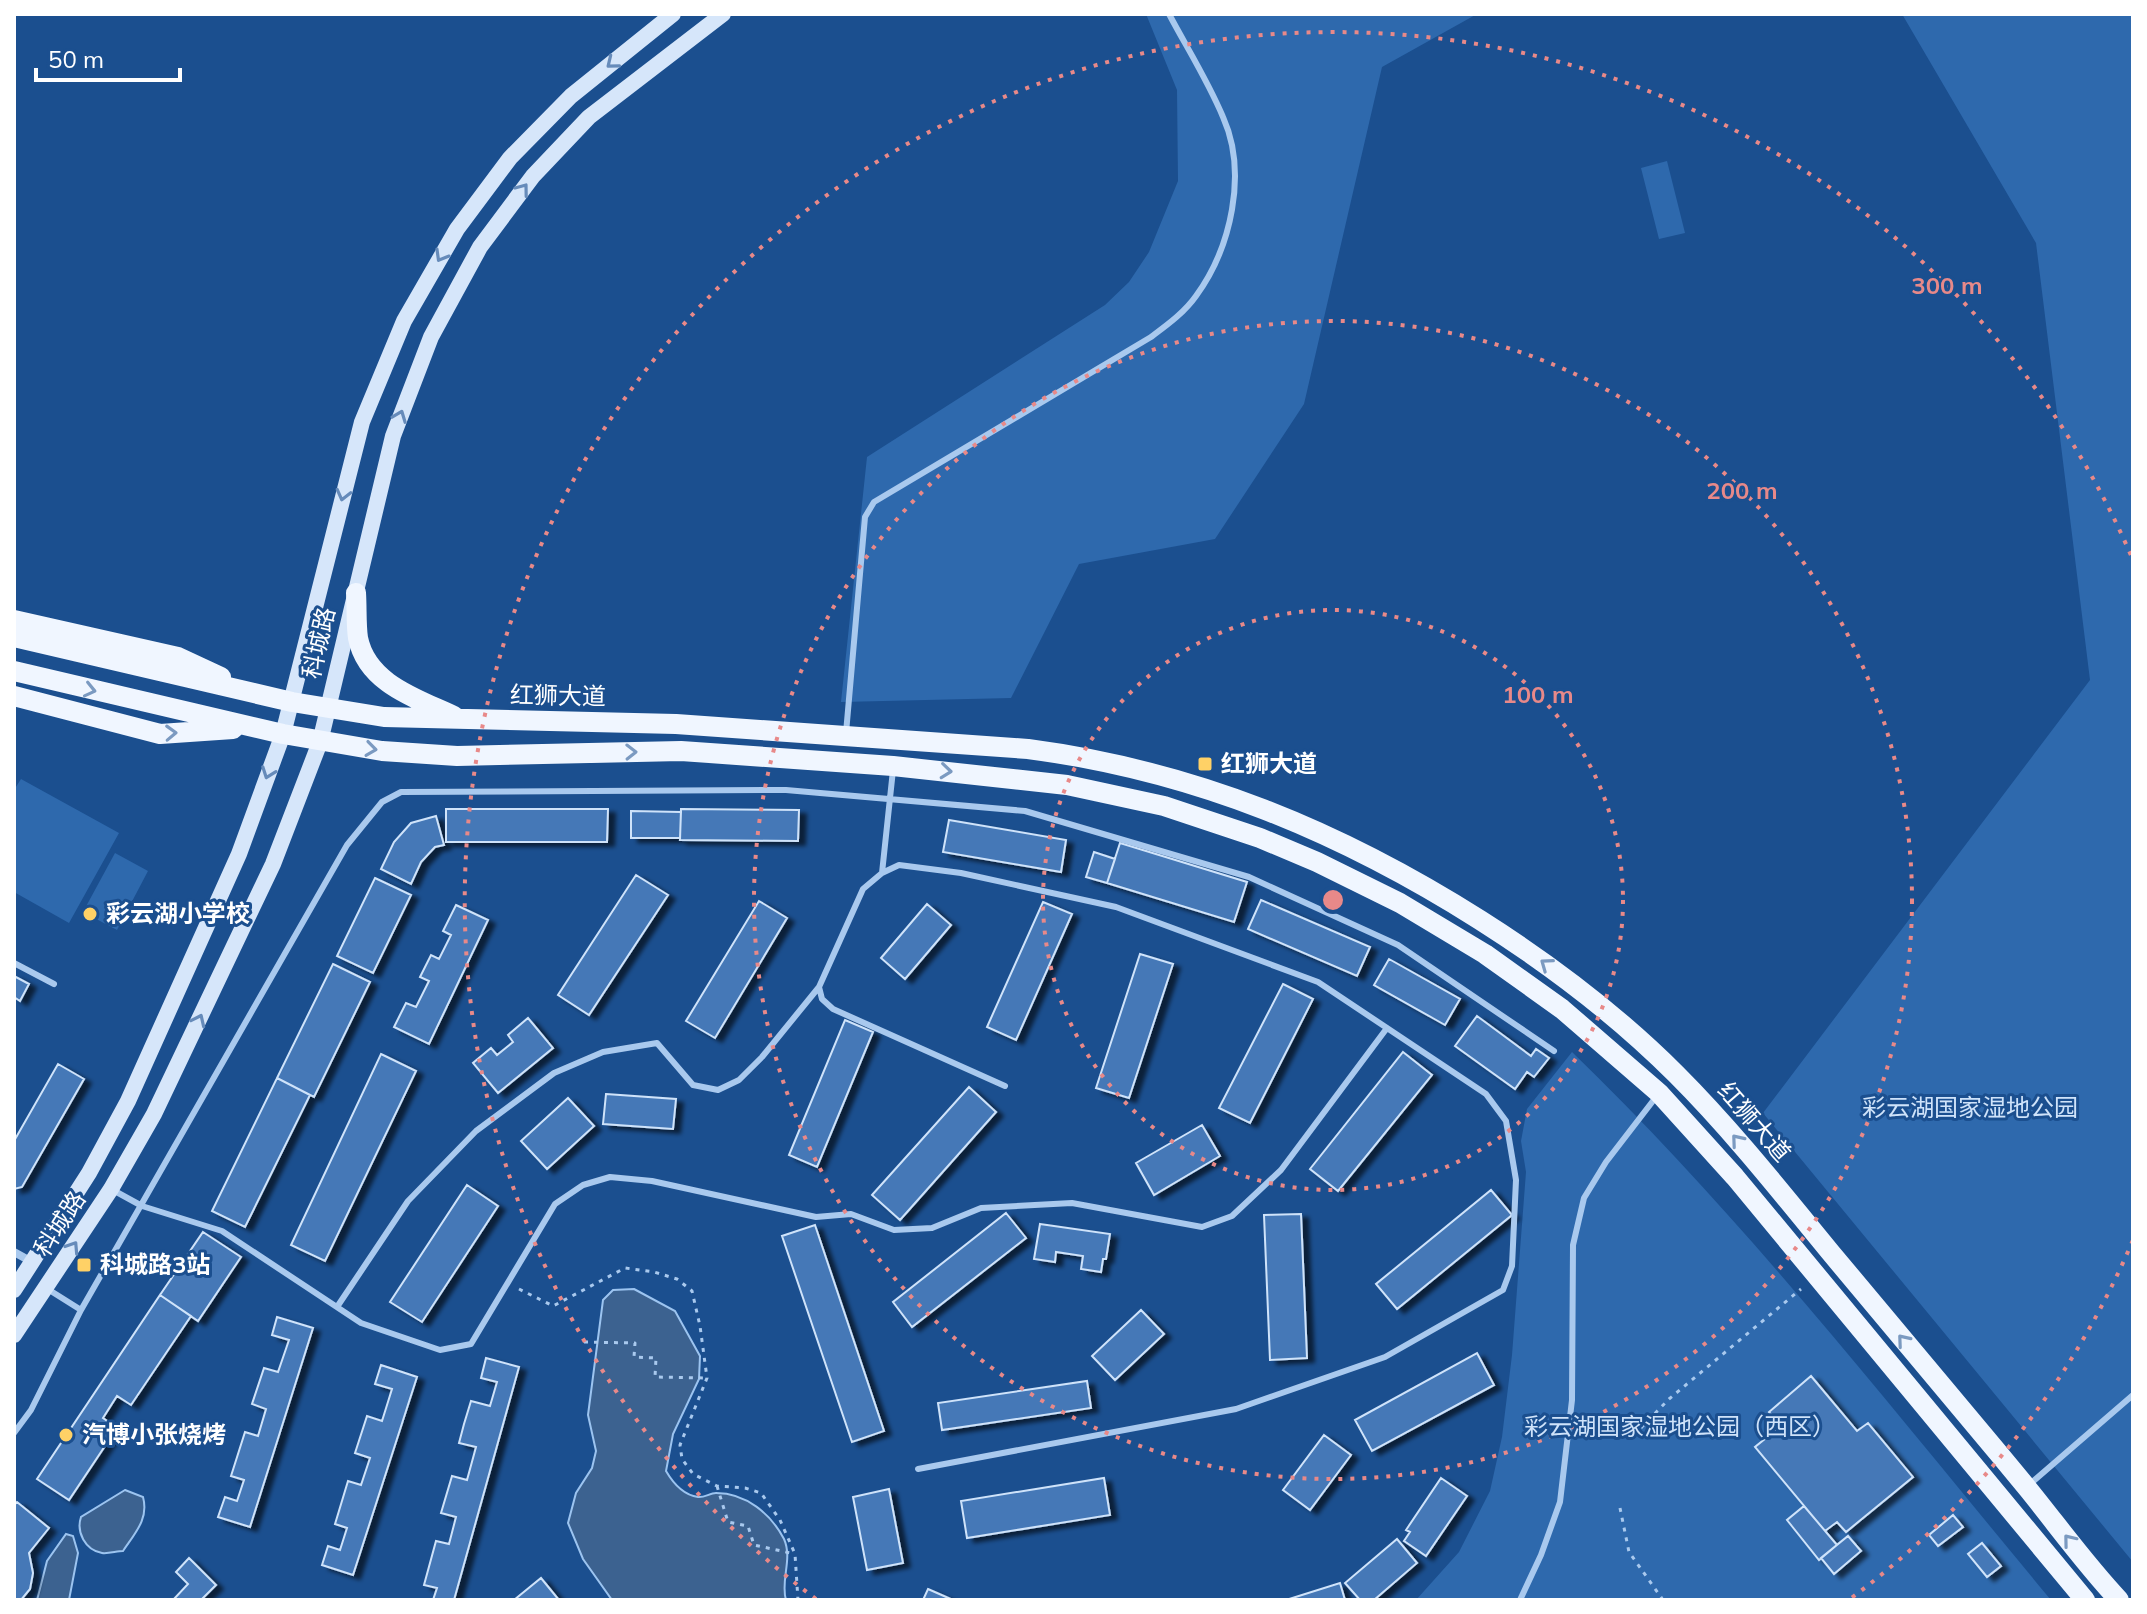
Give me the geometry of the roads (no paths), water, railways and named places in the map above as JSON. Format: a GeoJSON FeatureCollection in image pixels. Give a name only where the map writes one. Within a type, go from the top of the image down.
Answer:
{"type":"FeatureCollection","features":[{"type":"Feature","properties":{"kind":"main road","name":"科城路"},"geometry":{"type":"LineString","coordinates":[[14,1290],[89,1173],[128,1101],[239,854],[283,734],[362,422],[404,321],[457,229],[510,158],[571,96],[673,14]]}},
{"type":"Feature","properties":{"kind":"main road","name":"科城路"},"geometry":{"type":"LineString","coordinates":[[14,1335],[111,1189],[154,1114],[273,864],[320,742],[393,436],[431,337],[480,247],[533,176],[589,117],[723,14]]}},
{"type":"Feature","properties":{"kind":"main road"},"geometry":{"type":"LineString","coordinates":[[356,593],[359,640],[368,661],[380,677],[465,721]]}},
{"type":"Feature","properties":{"kind":"main road"},"geometry":{"type":"LineString","coordinates":[[14,620],[178,657],[258,694]]}},
{"type":"Feature","properties":{"kind":"main road","name":"红狮大道"},"geometry":{"type":"LineString","coordinates":[[14,637],[292,702],[384,717],[676,724],[1076,755],[1124,765],[1198,787],[1278,814],[1337,839],[1410,878],[1540,960],[1615,1017],[1701,1100],[2119,1600]]}},
{"type":"Feature","properties":{"kind":"main road","name":"红狮大道"},"geometry":{"type":"LineString","coordinates":[[14,671],[283,734],[382,751],[457,756],[681,751],[1024,779],[1114,794],[1218,823],[1288,850],[1400,903],[1485,954],[1562,1009],[1659,1093],[1735,1177],[2085,1600]]}},
{"type":"Feature","properties":{"kind":"main road"},"geometry":{"type":"LineString","coordinates":[[14,696],[160,734],[256,728]]}},
{"type":"Feature","properties":{"kind":"main road"},"geometry":{"type":"LineString","coordinates":[[1992,1485],[2077,1600]]}},
{"type":"Feature","properties":{"kind":"street"},"geometry":{"type":"LineString","coordinates":[[14,1252],[33,1263]]}},
{"type":"Feature","properties":{"kind":"lane"},"geometry":{"type":"LineString","coordinates":[[846,736],[865,517],[874,502],[1151,337],[1174,320],[1195,298],[1212,270],[1233,209],[1232,147],[1225,119],[1169,14]]}},
{"type":"Feature","properties":{"kind":"lane"},"geometry":{"type":"LineString","coordinates":[[882,873],[893,766]]}},
{"type":"Feature","properties":{"kind":"lane"},"geometry":{"type":"LineString","coordinates":[[14,1433],[31,1410],[81,1310],[347,845],[382,802],[401,792],[786,790],[1025,811],[1249,877],[1398,945],[1554,1051]]}},
{"type":"Feature","properties":{"kind":"lane"},"geometry":{"type":"LineString","coordinates":[[337,1307],[408,1201],[476,1131],[554,1073],[603,1052],[657,1043],[693,1085],[718,1090],[739,1080],[762,1057],[819,987],[863,889],[882,873],[899,865],[961,873],[1116,907],[1318,982],[1486,1094],[1506,1121],[1516,1180],[1512,1266],[1503,1290],[1385,1357],[1236,1409],[918,1469]]}},
{"type":"Feature","properties":{"kind":"lane"},"geometry":{"type":"LineString","coordinates":[[14,963],[54,984]]}},
{"type":"Feature","properties":{"kind":"lane"},"geometry":{"type":"LineString","coordinates":[[819,987],[822,999],[833,1009],[1005,1086]]}},
{"type":"Feature","properties":{"kind":"lane"},"geometry":{"type":"LineString","coordinates":[[111,1189],[142,1206],[222,1231],[361,1323],[440,1350],[471,1344],[555,1204],[583,1185],[610,1177],[652,1181],[816,1217],[851,1214],[894,1230],[932,1228],[981,1208],[1072,1203],[1202,1227],[1232,1216],[1281,1170],[1387,1028]]}},
{"type":"Feature","properties":{"kind":"lane"},"geometry":{"type":"LineString","coordinates":[[1520,1600],[1541,1555],[1560,1502],[1572,1400],[1573,1245],[1584,1198],[1606,1162],[1659,1093]]}},
{"type":"Feature","properties":{"kind":"lane"},"geometry":{"type":"LineString","coordinates":[[46,1288],[81,1310]]}},
{"type":"Feature","properties":{"kind":"lane"},"geometry":{"type":"LineString","coordinates":[[2026,1488],[2133,1395]]}},
{"type":"Feature","properties":{"kind":"place","name":"红狮大道"},"geometry":{"type":"Point","coordinates":[1205,764]}},
{"type":"Feature","properties":{"kind":"place","name":"彩云湖小学校"},"geometry":{"type":"Point","coordinates":[90,914]}},
{"type":"Feature","properties":{"kind":"place","name":"科城路3站"},"geometry":{"type":"Point","coordinates":[84,1265]}},
{"type":"Feature","properties":{"kind":"place","name":"汽博小张烧烤"},"geometry":{"type":"Point","coordinates":[66,1435]}},
{"type":"Feature","properties":{"kind":"park label","name":"彩云湖国家湿地公园"},"geometry":{"type":"Point","coordinates":[1970,1108]}},
{"type":"Feature","properties":{"kind":"park label","name":"彩云湖国家湿地公园（西区）"},"geometry":{"type":"Point","coordinates":[1680,1427]}}]}
